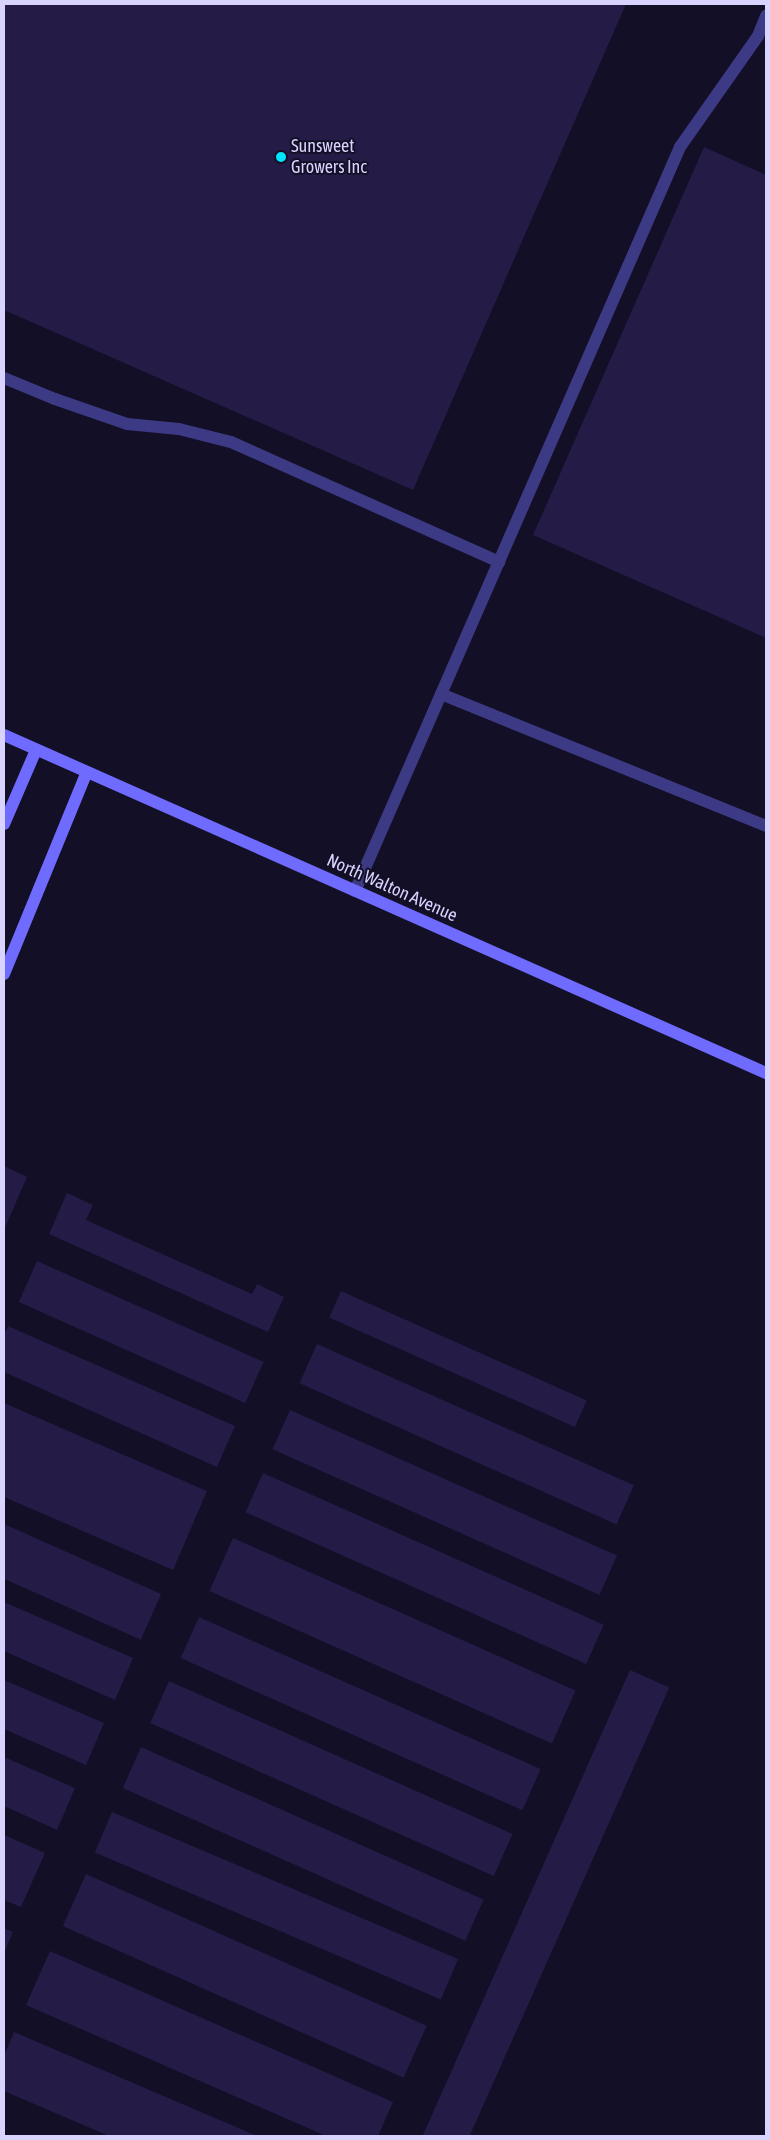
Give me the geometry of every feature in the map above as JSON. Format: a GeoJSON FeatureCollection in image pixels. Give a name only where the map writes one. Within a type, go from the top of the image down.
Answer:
{"type":"FeatureCollection","features":[{"type":"Feature","properties":{"kind":"main road","name":"North Walton Avenue"},"geometry":{"type":"LineString","coordinates":[[4,735],[766,1073]]}},
{"type":"Feature","properties":{"kind":"main road"},"geometry":{"type":"LineString","coordinates":[[4,824],[36,750]]}},
{"type":"Feature","properties":{"kind":"main road"},"geometry":{"type":"LineString","coordinates":[[4,974],[87,772]]}},
{"type":"Feature","properties":{"kind":"lane"},"geometry":{"type":"LineString","coordinates":[[355,891],[680,147],[758,36],[766,16]]}},
{"type":"Feature","properties":{"kind":"lane"},"geometry":{"type":"LineString","coordinates":[[4,378],[55,399],[127,424],[179,429],[231,442],[499,562]]}},
{"type":"Feature","properties":{"kind":"lane"},"geometry":{"type":"LineString","coordinates":[[441,694],[766,826]]}},
{"type":"Feature","properties":{"kind":"building","name":"Sunsweet Growers Inc"},"geometry":{"type":"Polygon","coordinates":[[[4,4],[626,4],[413,490],[4,310],[4,4]]]}},
{"type":"Feature","properties":{"kind":"building"},"geometry":{"type":"Polygon","coordinates":[[[704,147],[766,175],[766,638],[533,535],[704,147]]]}},
{"type":"Feature","properties":{"kind":"building"},"geometry":{"type":"Polygon","coordinates":[[[4,1166],[27,1177],[4,1230],[4,1166]]]}},
{"type":"Feature","properties":{"kind":"building"},"geometry":{"type":"Polygon","coordinates":[[[67,1193],[93,1205],[86,1220],[252,1294],[257,1284],[284,1297],[268,1332],[49,1234],[67,1193]]]}},
{"type":"Feature","properties":{"kind":"building"},"geometry":{"type":"Polygon","coordinates":[[[37,1261],[264,1362],[245,1403],[19,1302],[37,1261]]]}},
{"type":"Feature","properties":{"kind":"building"},"geometry":{"type":"Polygon","coordinates":[[[341,1291],[587,1400],[575,1427],[329,1317],[341,1291]]]}},
{"type":"Feature","properties":{"kind":"building"},"geometry":{"type":"Polygon","coordinates":[[[8,1326],[235,1426],[217,1467],[4,1372],[4,1335],[8,1326]]]}},
{"type":"Feature","properties":{"kind":"building"},"geometry":{"type":"Polygon","coordinates":[[[317,1344],[634,1485],[617,1524],[300,1383],[317,1344]]]}},
{"type":"Feature","properties":{"kind":"building"},"geometry":{"type":"Polygon","coordinates":[[[4,1403],[207,1491],[173,1570],[4,1497],[4,1403]]]}},
{"type":"Feature","properties":{"kind":"building"},"geometry":{"type":"Polygon","coordinates":[[[290,1410],[617,1556],[600,1595],[273,1449],[290,1410]]]}},
{"type":"Feature","properties":{"kind":"building"},"geometry":{"type":"Polygon","coordinates":[[[263,1473],[604,1625],[586,1664],[246,1512],[263,1473]]]}},
{"type":"Feature","properties":{"kind":"building"},"geometry":{"type":"Polygon","coordinates":[[[4,1524],[161,1594],[141,1640],[4,1579],[4,1524]]]}},
{"type":"Feature","properties":{"kind":"building"},"geometry":{"type":"Polygon","coordinates":[[[233,1538],[576,1691],[552,1744],[209,1591],[233,1538]]]}},
{"type":"Feature","properties":{"kind":"building"},"geometry":{"type":"Polygon","coordinates":[[[4,1602],[133,1658],[115,1700],[4,1651],[4,1602]]]}},
{"type":"Feature","properties":{"kind":"building"},"geometry":{"type":"Polygon","coordinates":[[[199,1617],[541,1769],[522,1810],[181,1658],[199,1617]]]}},
{"type":"Feature","properties":{"kind":"building"},"geometry":{"type":"Polygon","coordinates":[[[630,1670],[669,1687],[470,2136],[423,2136],[630,1670]]]}},
{"type":"Feature","properties":{"kind":"building"},"geometry":{"type":"Polygon","coordinates":[[[4,1680],[104,1723],[86,1765],[4,1729],[4,1680]]]}},
{"type":"Feature","properties":{"kind":"building"},"geometry":{"type":"Polygon","coordinates":[[[169,1681],[512,1834],[494,1876],[150,1723],[169,1681]]]}},
{"type":"Feature","properties":{"kind":"building"},"geometry":{"type":"Polygon","coordinates":[[[141,1747],[484,1900],[465,1941],[123,1788],[141,1747]]]}},
{"type":"Feature","properties":{"kind":"building"},"geometry":{"type":"Polygon","coordinates":[[[4,1757],[75,1788],[57,1830],[4,1806],[4,1757]]]}},
{"type":"Feature","properties":{"kind":"building"},"geometry":{"type":"Polygon","coordinates":[[[112,1812],[458,1959],[441,1999],[95,1853],[112,1812]]]}},
{"type":"Feature","properties":{"kind":"building"},"geometry":{"type":"Polygon","coordinates":[[[4,1835],[45,1853],[21,1907],[4,1900],[4,1835]]]}},
{"type":"Feature","properties":{"kind":"building"},"geometry":{"type":"Polygon","coordinates":[[[86,1874],[427,2026],[404,2078],[63,1926],[86,1874]]]}},
{"type":"Feature","properties":{"kind":"building"},"geometry":{"type":"Polygon","coordinates":[[[4,1928],[13,1932],[4,1953],[4,1928]]]}},
{"type":"Feature","properties":{"kind":"building"},"geometry":{"type":"Polygon","coordinates":[[[50,1951],[393,2102],[378,2136],[326,2136],[26,2005],[50,1951]]]}},
{"type":"Feature","properties":{"kind":"building"},"geometry":{"type":"Polygon","coordinates":[[[14,2032],[257,2136],[109,2136],[4,2091],[4,2056],[14,2032]]]}},
{"type":"Feature","properties":{"kind":"place","name":"Sunsweet Growers Inc"},"geometry":{"type":"Point","coordinates":[281,157]}}]}
